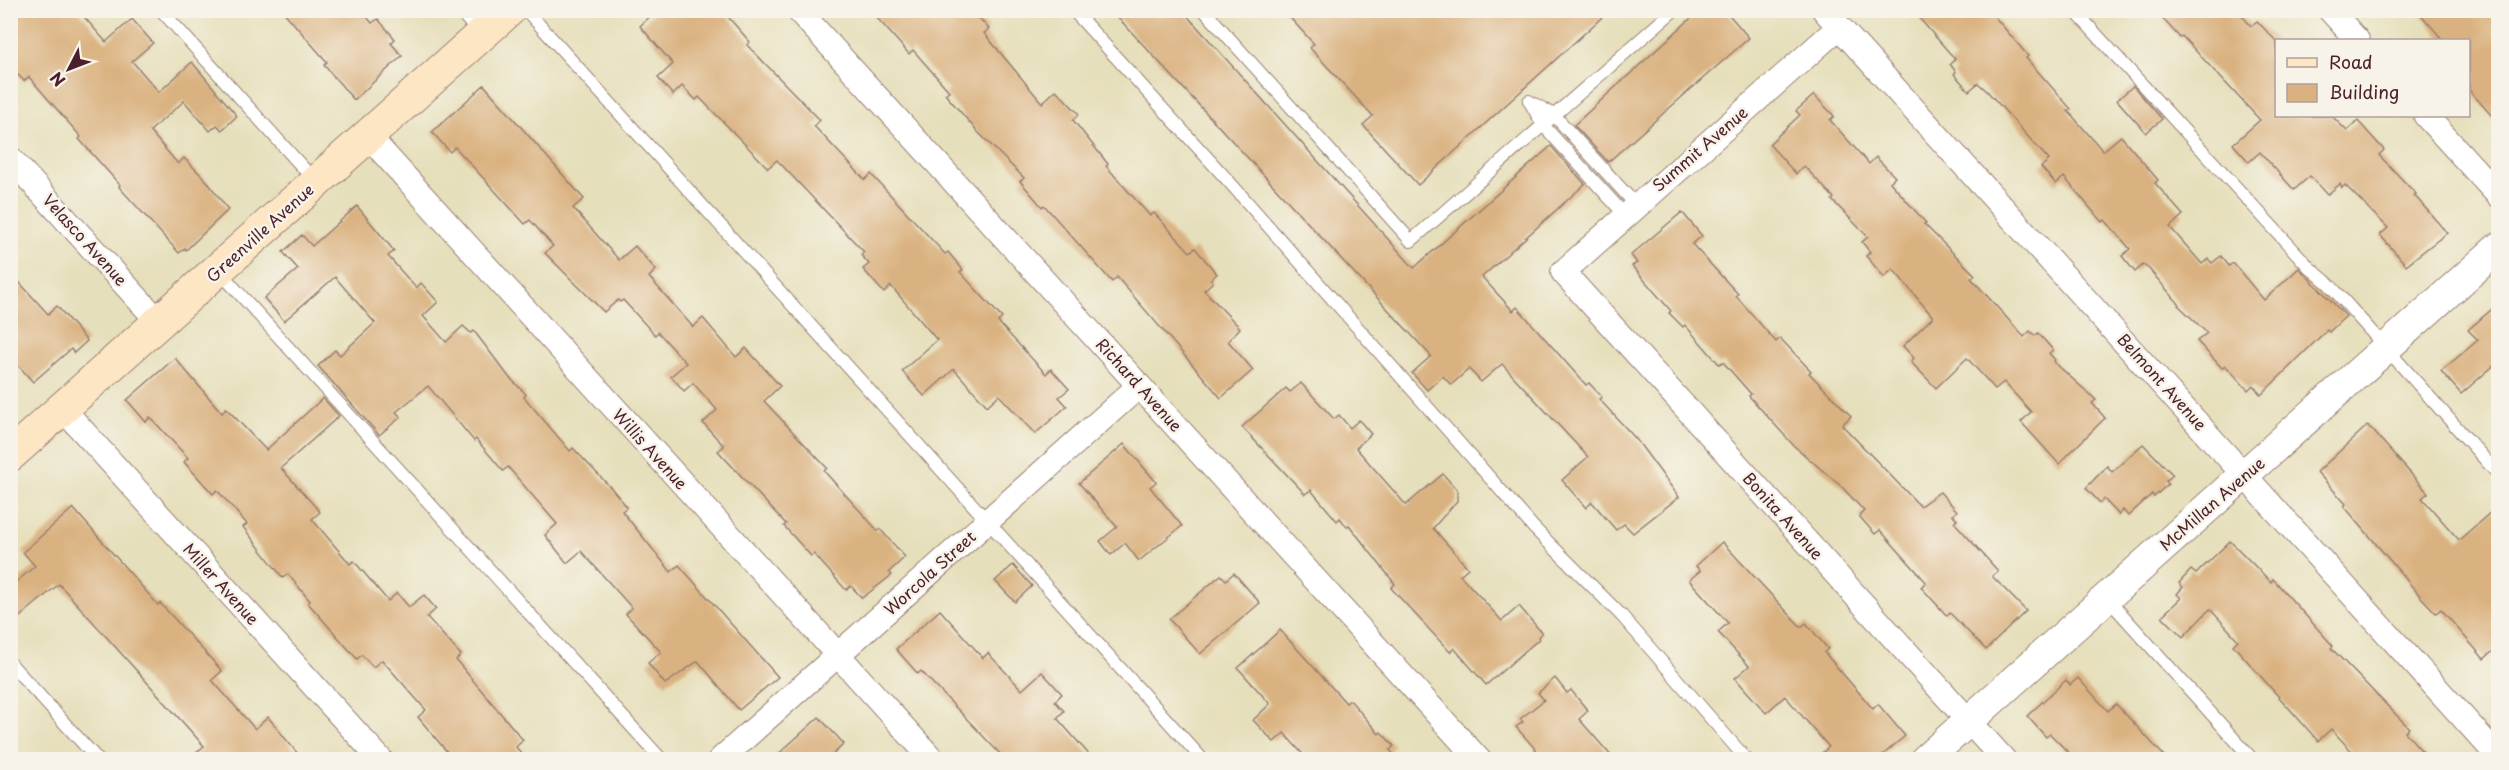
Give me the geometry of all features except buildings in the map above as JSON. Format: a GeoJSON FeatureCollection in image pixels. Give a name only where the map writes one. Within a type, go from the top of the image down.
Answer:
{"type":"FeatureCollection","features":[{"type":"Feature","properties":{"kind":"main road","name":"Greenville Avenue"},"geometry":{"type":"LineString","coordinates":[[10,454],[369,137],[487,18]]}},
{"type":"Feature","properties":{"kind":"street","name":"Richard Avenue"},"geometry":{"type":"LineString","coordinates":[[798,10],[1479,759]]}},
{"type":"Feature","properties":{"kind":"street"},"geometry":{"type":"LineString","coordinates":[[2330,10],[2356,39]]}},
{"type":"Feature","properties":{"kind":"street","name":"Summit Avenue"},"geometry":{"type":"LineString","coordinates":[[1563,272],[1832,19]]}},
{"type":"Feature","properties":{"kind":"street","name":"Belmont Avenue"},"geometry":{"type":"LineString","coordinates":[[1832,19],[2499,756]]}},
{"type":"Feature","properties":{"kind":"street"},"geometry":{"type":"LineString","coordinates":[[2427,117],[2499,195]]}},
{"type":"Feature","properties":{"kind":"street","name":"Willis Avenue"},"geometry":{"type":"LineString","coordinates":[[369,137],[838,657],[933,759]]}},
{"type":"Feature","properties":{"kind":"street","name":"Velasco Avenue"},"geometry":{"type":"LineString","coordinates":[[10,158],[159,322]]}},
{"type":"Feature","properties":{"kind":"street","name":"McMillan Avenue"},"geometry":{"type":"LineString","coordinates":[[1925,759],[2499,248]]}},
{"type":"Feature","properties":{"kind":"street","name":"Bonita Avenue"},"geometry":{"type":"LineString","coordinates":[[1563,272],[2004,759]]}},
{"type":"Feature","properties":{"kind":"street","name":"Worcola Street"},"geometry":{"type":"LineString","coordinates":[[720,759],[838,657],[1139,386]]}},
{"type":"Feature","properties":{"kind":"street","name":"Miller Avenue"},"geometry":{"type":"LineString","coordinates":[[62,408],[381,759]]}},
{"type":"Feature","properties":{"kind":"lane"},"geometry":{"type":"LineString","coordinates":[[161,10],[316,183]]}},
{"type":"Feature","properties":{"kind":"lane"},"geometry":{"type":"LineString","coordinates":[[526,10],[1203,759]]}},
{"type":"Feature","properties":{"kind":"lane"},"geometry":{"type":"LineString","coordinates":[[1073,10],[1232,185],[1534,528],[1622,616],[1747,759]]}},
{"type":"Feature","properties":{"kind":"lane"},"geometry":{"type":"LineString","coordinates":[[1204,10],[1411,241],[1674,10]]}},
{"type":"Feature","properties":{"kind":"lane"},"geometry":{"type":"LineString","coordinates":[[2074,10],[2310,268],[2329,284],[2499,474]]}},
{"type":"Feature","properties":{"kind":"lane"},"geometry":{"type":"LineString","coordinates":[[1529,101],[1554,115],[1631,210],[1543,125],[1529,101]]}},
{"type":"Feature","properties":{"kind":"lane"},"geometry":{"type":"LineString","coordinates":[[218,270],[662,759]]}},
{"type":"Feature","properties":{"kind":"lane"},"geometry":{"type":"LineString","coordinates":[[2106,597],[2253,759]]}},
{"type":"Feature","properties":{"kind":"lane"},"geometry":{"type":"LineString","coordinates":[[10,663],[98,759]]}}]}
